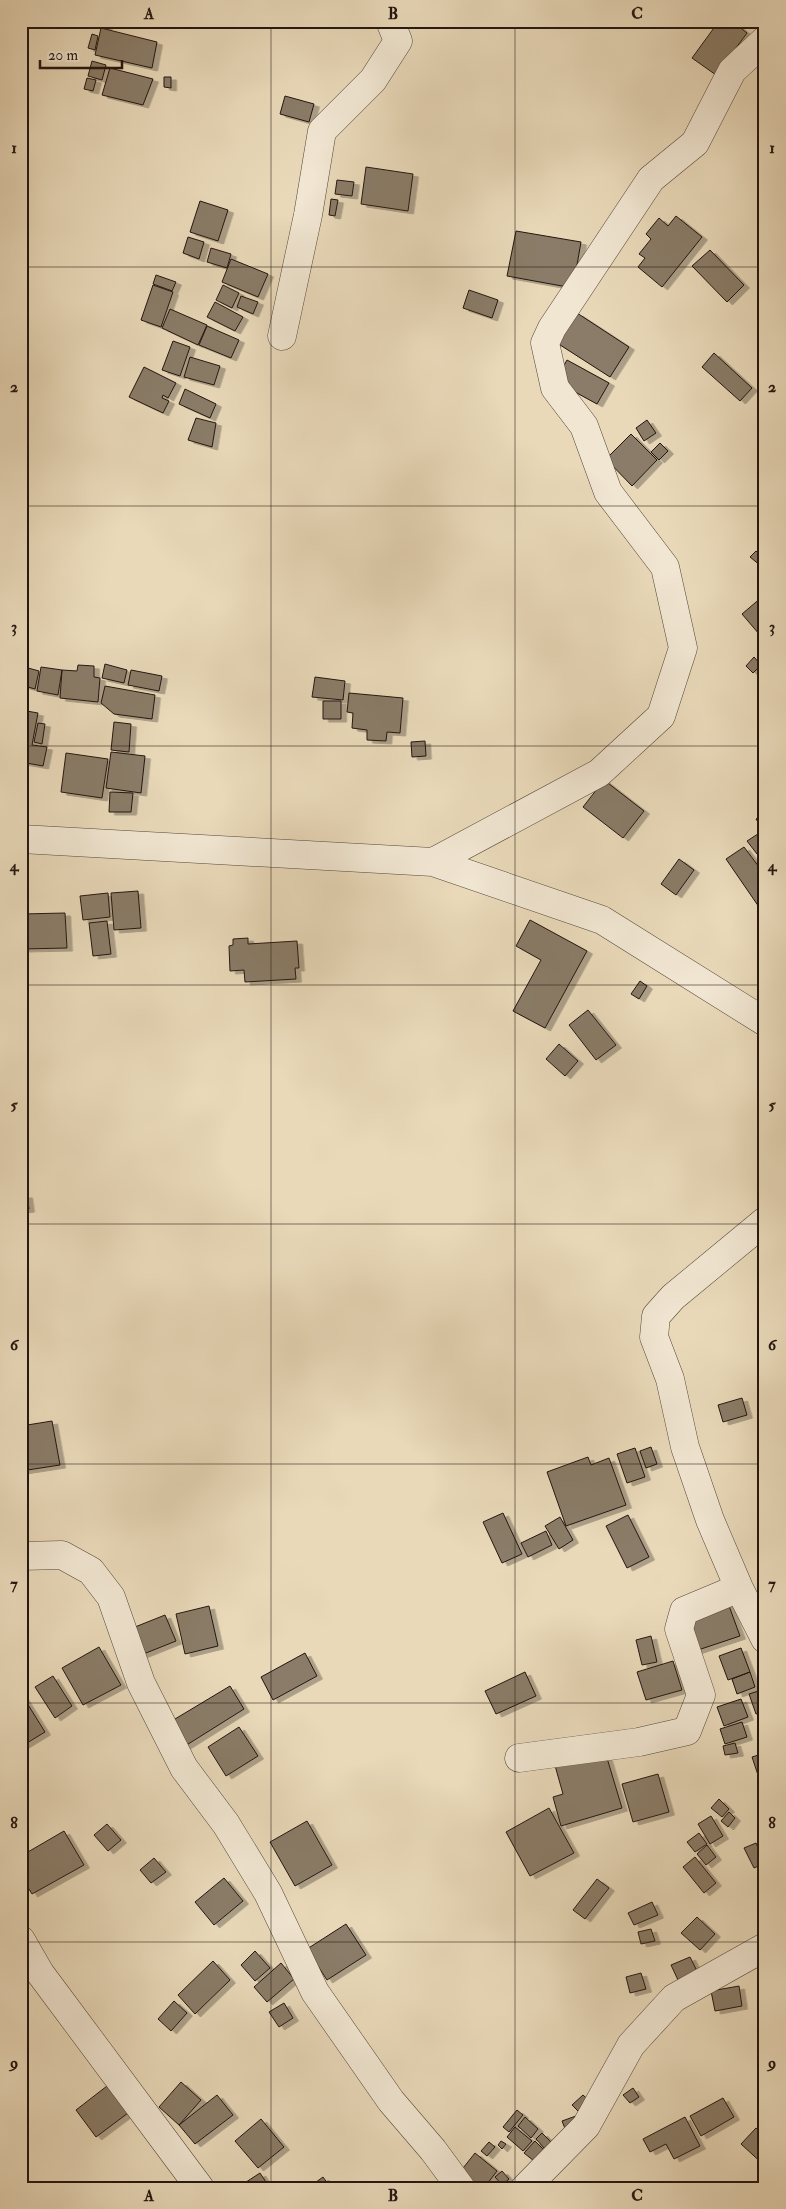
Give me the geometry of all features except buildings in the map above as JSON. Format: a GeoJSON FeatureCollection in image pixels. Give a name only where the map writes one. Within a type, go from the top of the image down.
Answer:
{"type":"FeatureCollection","features":[{"type":"Feature","properties":{"kind":"street"},"geometry":{"type":"LineString","coordinates":[[282,336],[308,215],[322,131],[373,80],[398,41],[390,21]]}},
{"type":"Feature","properties":{"kind":"street"},"geometry":{"type":"LineString","coordinates":[[434,862],[599,773],[661,716],[683,648],[665,567],[608,492],[584,426],[555,388],[545,343],[552,328],[652,179],[695,143],[732,71],[765,40]]}},
{"type":"Feature","properties":{"kind":"street"},"geometry":{"type":"LineString","coordinates":[[21,839],[434,862],[602,920],[765,1022]]}},
{"type":"Feature","properties":{"kind":"street"},"geometry":{"type":"LineString","coordinates":[[765,1221],[673,1297],[656,1316],[654,1337],[670,1378],[685,1447],[710,1520],[739,1588],[765,1639]]}},
{"type":"Feature","properties":{"kind":"street"},"geometry":{"type":"LineString","coordinates":[[21,1556],[62,1555],[91,1571],[110,1597],[141,1683],[184,1768],[226,1824],[268,1893],[315,1992],[391,2101],[433,2150],[461,2188]]}},
{"type":"Feature","properties":{"kind":"street"},"geometry":{"type":"LineString","coordinates":[[519,1758],[639,1742],[687,1731],[701,1695],[679,1628],[684,1611],[739,1588]]}},
{"type":"Feature","properties":{"kind":"street"},"geometry":{"type":"LineString","coordinates":[[21,1940],[40,1973],[200,2188]]}},
{"type":"Feature","properties":{"kind":"street"},"geometry":{"type":"LineString","coordinates":[[524,2188],[586,2126],[632,2045],[674,1998],[765,1947]]}}]}
